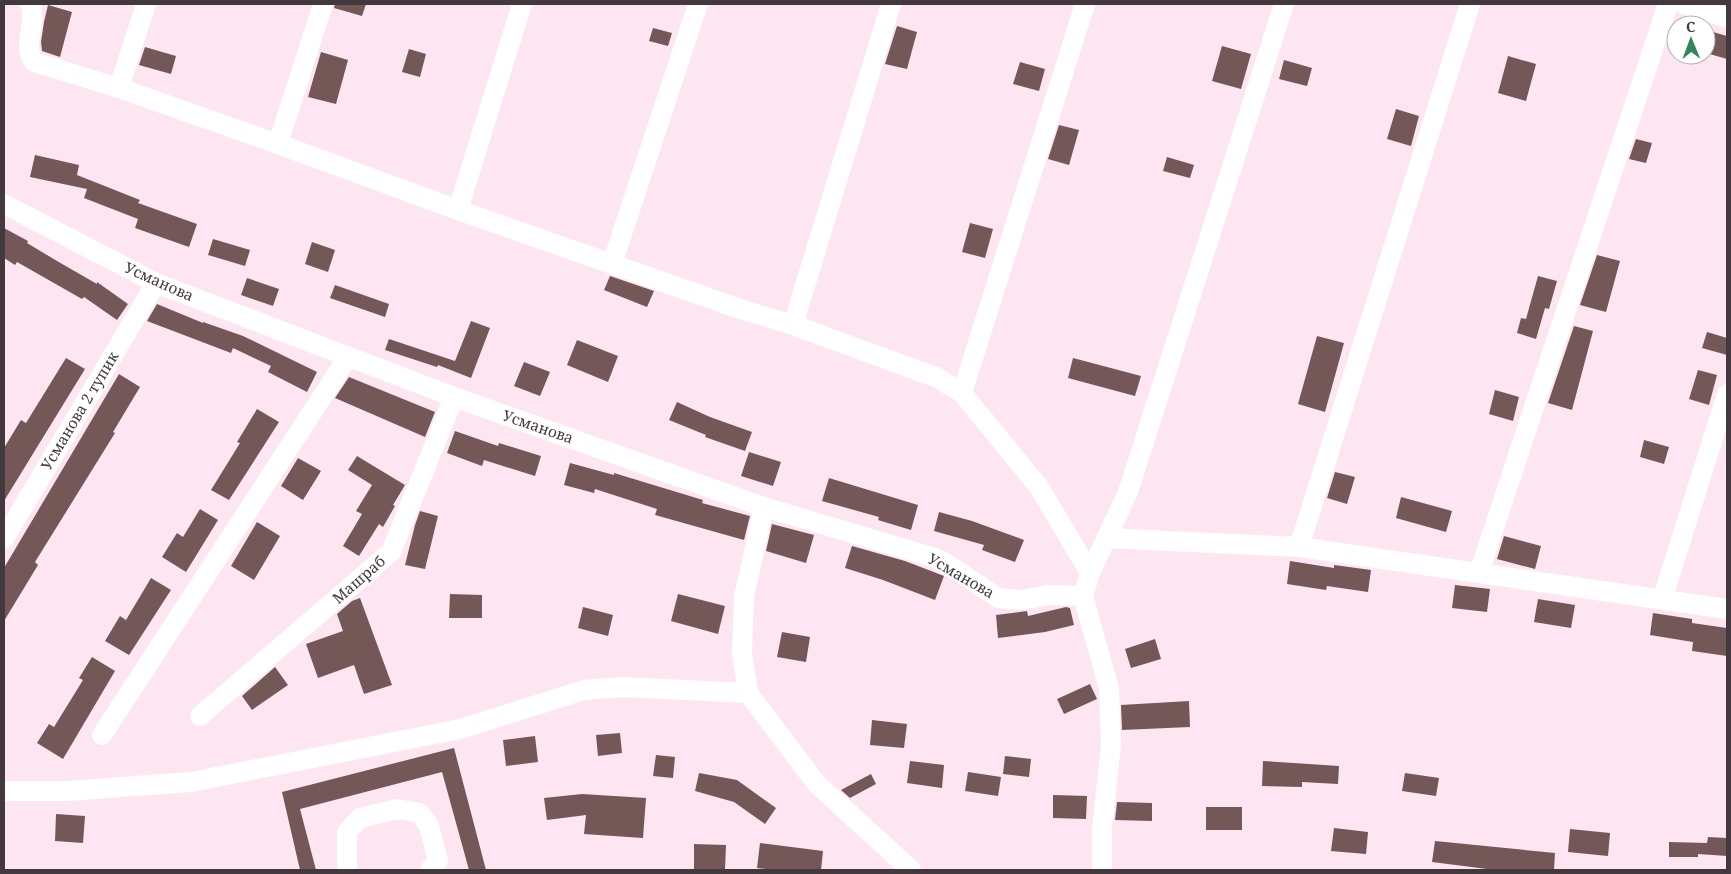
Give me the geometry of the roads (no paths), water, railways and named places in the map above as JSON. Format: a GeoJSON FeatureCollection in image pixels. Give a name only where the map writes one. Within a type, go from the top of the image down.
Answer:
{"type":"FeatureCollection","features":[{"type":"Feature","properties":{"kind":"street"},"geometry":{"type":"LineString","coordinates":[[30,4],[32,14],[28,49],[30,57],[34,62],[119,88],[458,210],[743,310],[793,325],[938,378],[962,393],[1039,486],[1090,573]]}},
{"type":"Feature","properties":{"kind":"street"},"geometry":{"type":"LineString","coordinates":[[119,88],[146,4]]}},
{"type":"Feature","properties":{"kind":"street"},"geometry":{"type":"LineString","coordinates":[[278,144],[323,4]]}},
{"type":"Feature","properties":{"kind":"street"},"geometry":{"type":"LineString","coordinates":[[458,210],[522,4]]}},
{"type":"Feature","properties":{"kind":"street"},"geometry":{"type":"LineString","coordinates":[[612,264],[698,4]]}},
{"type":"Feature","properties":{"kind":"street"},"geometry":{"type":"LineString","coordinates":[[793,325],[891,4]]}},
{"type":"Feature","properties":{"kind":"street"},"geometry":{"type":"LineString","coordinates":[[962,393],[1085,4]]}},
{"type":"Feature","properties":{"kind":"street"},"geometry":{"type":"LineString","coordinates":[[1102,870],[1102,829],[1111,745],[1109,688],[1083,596],[1090,573],[1128,492],[1284,4]]}},
{"type":"Feature","properties":{"kind":"street"},"geometry":{"type":"LineString","coordinates":[[1299,547],[1470,4]]}},
{"type":"Feature","properties":{"kind":"street"},"geometry":{"type":"LineString","coordinates":[[1479,573],[1668,4]]}},
{"type":"Feature","properties":{"kind":"street"},"geometry":{"type":"LineString","coordinates":[[1684,4],[1727,18]]}},
{"type":"Feature","properties":{"kind":"street","name":"Усманова"},"geometry":{"type":"LineString","coordinates":[[4,204],[156,284],[454,397],[764,507],[932,557],[946,563],[998,598],[1023,600],[1048,595],[1083,596]]}},
{"type":"Feature","properties":{"kind":"street","name":"Усманова 2 тупик"},"geometry":{"type":"LineString","coordinates":[[4,539],[156,284]]}},
{"type":"Feature","properties":{"kind":"street"},"geometry":{"type":"LineString","coordinates":[[102,735],[348,357]]}},
{"type":"Feature","properties":{"kind":"street"},"geometry":{"type":"LineString","coordinates":[[1662,600],[1727,394]]}},
{"type":"Feature","properties":{"kind":"street","name":"Машраб"},"geometry":{"type":"LineString","coordinates":[[200,716],[391,552],[454,397]]}},
{"type":"Feature","properties":{"kind":"street"},"geometry":{"type":"LineString","coordinates":[[764,507],[744,598],[742,653],[748,693],[817,784],[911,870]]}},
{"type":"Feature","properties":{"kind":"street"},"geometry":{"type":"LineString","coordinates":[[1106,538],[1299,547],[1727,610]]}},
{"type":"Feature","properties":{"kind":"street"},"geometry":{"type":"LineString","coordinates":[[4,791],[68,790],[191,782],[460,729],[584,690],[622,687],[748,693]]}},
{"type":"Feature","properties":{"kind":"street"},"geometry":{"type":"LineString","coordinates":[[347,870],[347,832],[360,818],[397,809],[420,813],[429,826],[438,861],[430,870]]}}]}
